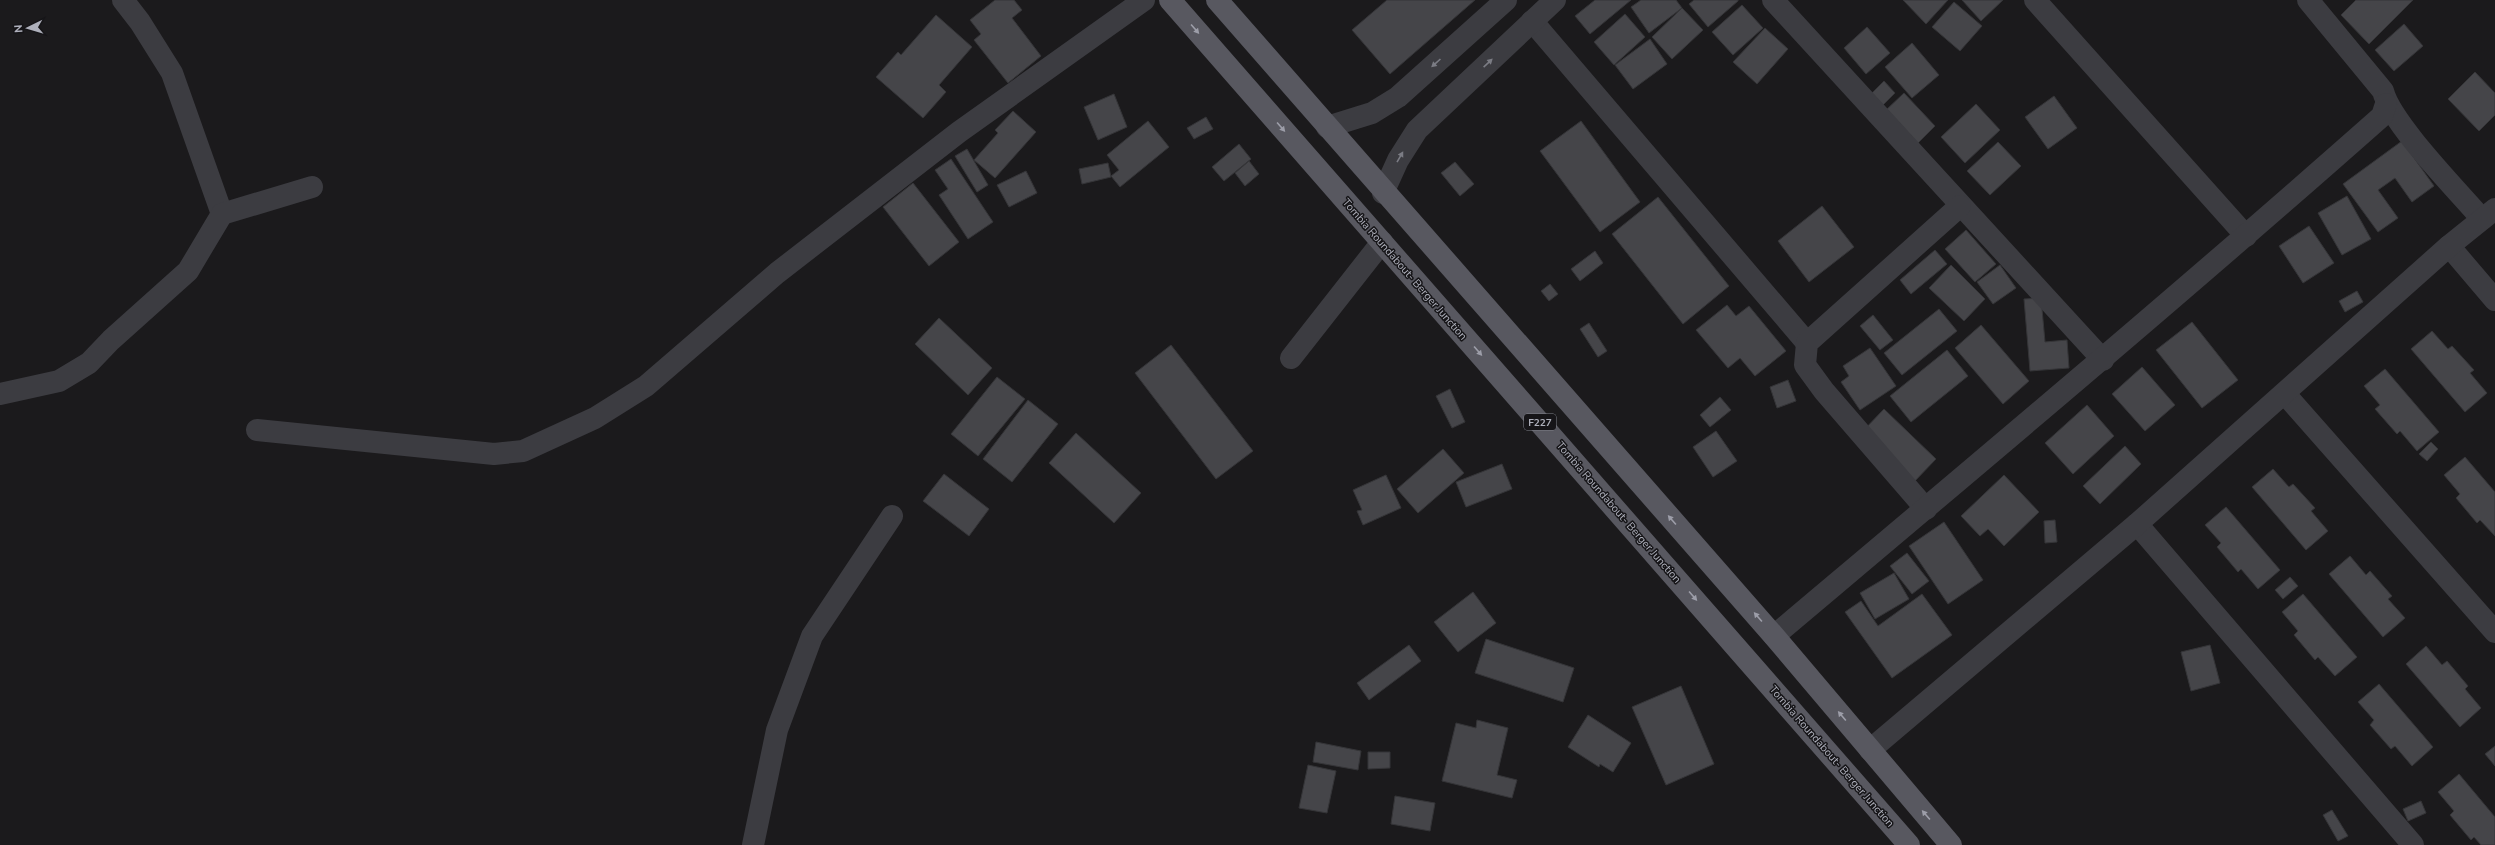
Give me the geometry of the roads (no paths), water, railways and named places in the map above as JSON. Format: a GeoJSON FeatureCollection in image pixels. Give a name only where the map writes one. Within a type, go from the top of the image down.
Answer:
{"type":"FeatureCollection","features":[{"type":"Feature","properties":{"kind":"main road","name":"Tombia Roundabout- Berger Junction"},"geometry":{"type":"LineString","coordinates":[[1170,0],[1909,845]]}},
{"type":"Feature","properties":{"kind":"main road"},"geometry":{"type":"LineString","coordinates":[[1217,0],[1383,192],[1774,636],[1951,845]]}},
{"type":"Feature","properties":{"kind":"street"},"geometry":{"type":"LineString","coordinates":[[123,0],[140,22],[172,73],[222,214]]}},
{"type":"Feature","properties":{"kind":"street"},"geometry":{"type":"LineString","coordinates":[[257,430],[494,454],[523,451],[595,418],[646,386],[777,273],[959,132],[1144,0]]}},
{"type":"Feature","properties":{"kind":"street"},"geometry":{"type":"LineString","coordinates":[[1328,127],[1372,113],[1398,97],[1506,0]]}},
{"type":"Feature","properties":{"kind":"street"},"geometry":{"type":"LineString","coordinates":[[1383,192],[1398,160],[1417,130],[1555,0]]}},
{"type":"Feature","properties":{"kind":"street"},"geometry":{"type":"LineString","coordinates":[[1773,0],[1960,206],[2103,360]]}},
{"type":"Feature","properties":{"kind":"street"},"geometry":{"type":"LineString","coordinates":[[2035,0],[2246,236]]}},
{"type":"Feature","properties":{"kind":"street"},"geometry":{"type":"LineString","coordinates":[[1870,750],[2137,524],[2285,394],[2449,246],[2489,214],[2386,104],[2383,91],[2308,0]]}},
{"type":"Feature","properties":{"kind":"street"},"geometry":{"type":"LineString","coordinates":[[1532,21],[1807,343]]}},
{"type":"Feature","properties":{"kind":"street"},"geometry":{"type":"LineString","coordinates":[[1774,636],[2103,360],[2246,236],[2382,116],[2386,104]]}},
{"type":"Feature","properties":{"kind":"street"},"geometry":{"type":"LineString","coordinates":[[0,394],[59,381],[89,363],[110,340],[188,271],[222,214],[312,188]]}},
{"type":"Feature","properties":{"kind":"street"},"geometry":{"type":"LineString","coordinates":[[1926,509],[1824,391],[1805,365],[1807,343],[1960,206]]}},
{"type":"Feature","properties":{"kind":"street"},"geometry":{"type":"LineString","coordinates":[[1291,358],[1382,242]]}},
{"type":"Feature","properties":{"kind":"street"},"geometry":{"type":"LineString","coordinates":[[2449,246],[2495,300]]}},
{"type":"Feature","properties":{"kind":"street"},"geometry":{"type":"LineString","coordinates":[[2285,394],[2495,632]]}},
{"type":"Feature","properties":{"kind":"street"},"geometry":{"type":"LineString","coordinates":[[753,845],[777,730],[812,636],[892,516]]}},
{"type":"Feature","properties":{"kind":"street"},"geometry":{"type":"LineString","coordinates":[[2137,524],[2413,845]]}}]}
